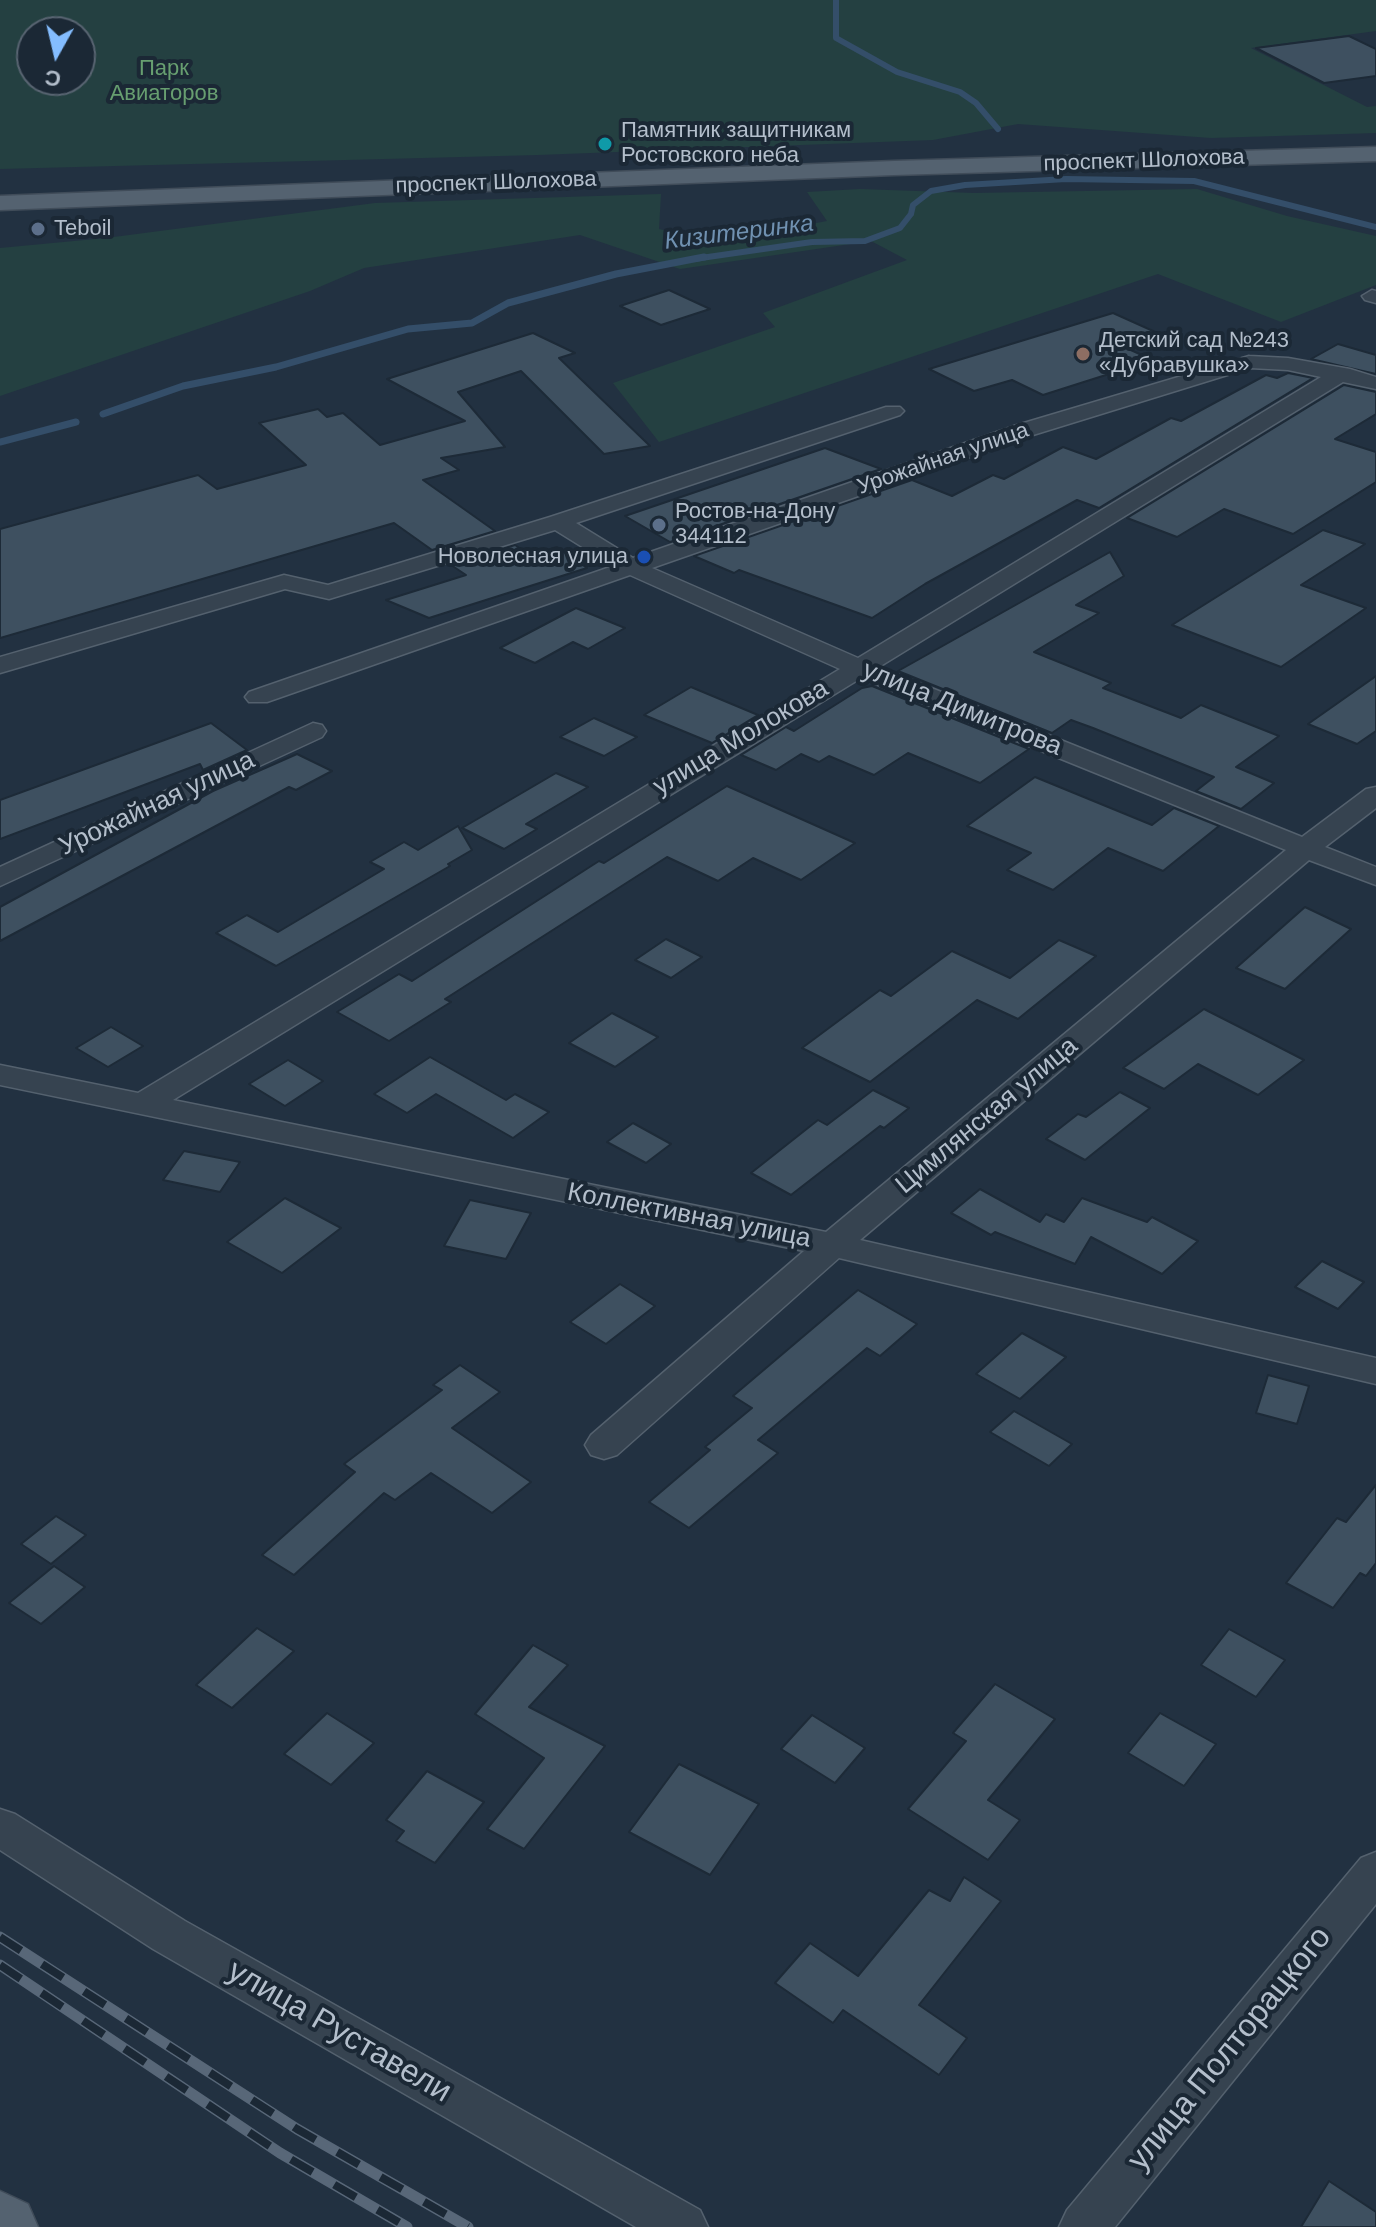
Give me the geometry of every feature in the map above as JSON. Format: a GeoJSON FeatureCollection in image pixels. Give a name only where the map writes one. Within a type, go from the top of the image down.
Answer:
{"type":"FeatureCollection","features":[{"type":"Feature","properties":{"kind":"main road","name":"проспект Шолохова"},"geometry":{"type":"LineString","coordinates":[[0,189],[1376,145]]}},
{"type":"Feature","properties":{"kind":"main road","name":"проспект Шолохова"},"geometry":{"type":"LineString","coordinates":[[0,203],[894,168],[1376,154]]}},
{"type":"Feature","properties":{"kind":"street","name":"Урожайная улица"},"geometry":{"type":"LineString","coordinates":[[258,697],[1025,430],[1249,362],[1268,361],[1343,373],[1376,383]]}},
{"type":"Feature","properties":{"kind":"street","name":"улица Молокова"},"geometry":{"type":"LineString","coordinates":[[142,1105],[1343,373]]}},
{"type":"Feature","properties":{"kind":"street"},"geometry":{"type":"LineString","coordinates":[[0,665],[284,582],[329,592],[558,522],[893,411]]}},
{"type":"Feature","properties":{"kind":"street","name":"улица Димитрова"},"geometry":{"type":"LineString","coordinates":[[558,522],[631,567],[857,667],[1376,877]]}},
{"type":"Feature","properties":{"kind":"street","name":"Урожайная улица"},"geometry":{"type":"LineString","coordinates":[[0,878],[313,731]]}},
{"type":"Feature","properties":{"kind":"street","name":"Цимлянская улица"},"geometry":{"type":"LineString","coordinates":[[604,1445],[832,1245],[1306,848],[1376,795]]}},
{"type":"Feature","properties":{"kind":"street","name":"Коллективная улица"},"geometry":{"type":"LineString","coordinates":[[0,1075],[832,1245],[1376,1371]]}},
{"type":"Feature","properties":{"kind":"street","name":"улица Руставели"},"geometry":{"type":"LineString","coordinates":[[0,1827],[169,1935],[683,2227]]}},
{"type":"Feature","properties":{"kind":"street","name":"улица Полторацкого"},"geometry":{"type":"LineString","coordinates":[[1084,2227],[1376,1871]]}},
{"type":"Feature","properties":{"kind":"green space","name":"Парк Авиаторов"},"geometry":{"type":"Polygon","coordinates":[[[0,0],[1376,0],[1376,31],[1251,48],[1367,107],[1376,106],[1376,133],[1211,138],[1018,124],[933,140],[538,155],[0,169],[0,0]]]}},
{"type":"Feature","properties":{"kind":"green space"},"geometry":{"type":"Polygon","coordinates":[[[860,189],[974,193],[1197,189],[1287,216],[1376,236],[1376,285],[1281,322],[1158,274],[659,442],[613,383],[775,327],[763,313],[907,260],[871,241],[680,269],[580,235],[364,268],[310,291],[0,396],[0,248],[106,238],[375,203],[661,194],[659,229],[676,233],[761,233],[827,221],[807,192],[860,189]]]}},
{"type":"Feature","properties":{"kind":"building"},"geometry":{"type":"Polygon","coordinates":[[[1349,36],[1376,49],[1376,76],[1324,83],[1256,48],[1349,36]]]}},
{"type":"Feature","properties":{"kind":"building"},"geometry":{"type":"Polygon","coordinates":[[[669,290],[710,309],[661,325],[620,306],[669,290]]]}},
{"type":"Feature","properties":{"kind":"building"},"geometry":{"type":"Polygon","coordinates":[[[1113,313],[1162,335],[1124,347],[1153,360],[1043,395],[1012,380],[974,391],[929,369],[1113,313]]]}},
{"type":"Feature","properties":{"kind":"building"},"geometry":{"type":"Polygon","coordinates":[[[533,333],[575,353],[559,358],[650,446],[604,454],[521,371],[458,392],[505,447],[441,458],[459,470],[423,480],[495,531],[432,550],[394,523],[0,638],[0,529],[198,475],[217,489],[306,465],[259,423],[318,409],[327,417],[343,413],[380,445],[465,421],[387,379],[533,333]]]}},
{"type":"Feature","properties":{"kind":"building"},"geometry":{"type":"Polygon","coordinates":[[[1338,344],[1376,355],[1376,374],[1311,359],[1338,344]]]}},
{"type":"Feature","properties":{"kind":"building"},"geometry":{"type":"Polygon","coordinates":[[[1288,373],[1313,378],[1099,508],[1077,500],[925,584],[872,618],[739,570],[734,573],[694,556],[912,480],[952,496],[993,475],[1004,479],[1063,447],[1096,459],[1171,418],[1181,421],[1266,375],[1277,378],[1288,373]]]}},
{"type":"Feature","properties":{"kind":"building"},"geometry":{"type":"Polygon","coordinates":[[[1344,385],[1376,392],[1376,414],[1335,439],[1376,452],[1376,482],[1293,534],[1224,509],[1177,537],[1127,518],[1344,385]]]}},
{"type":"Feature","properties":{"kind":"building"},"geometry":{"type":"Polygon","coordinates":[[[825,448],[881,469],[670,542],[625,516],[825,448]]]}},
{"type":"Feature","properties":{"kind":"building"},"geometry":{"type":"Polygon","coordinates":[[[1323,530],[1365,544],[1301,585],[1366,608],[1281,667],[1172,625],[1323,530]]]}},
{"type":"Feature","properties":{"kind":"building"},"geometry":{"type":"Polygon","coordinates":[[[515,545],[530,555],[557,547],[587,568],[429,618],[386,600],[466,575],[451,565],[515,545]]]}},
{"type":"Feature","properties":{"kind":"building"},"geometry":{"type":"Polygon","coordinates":[[[1110,552],[1124,576],[1076,605],[1099,613],[1034,652],[1111,683],[1103,688],[1181,718],[1201,705],[1279,736],[1236,767],[1274,783],[1241,809],[1196,791],[1214,777],[1093,728],[1071,720],[1052,733],[898,671],[1110,552]]]}},
{"type":"Feature","properties":{"kind":"building"},"geometry":{"type":"Polygon","coordinates":[[[576,608],[625,628],[588,649],[573,642],[535,663],[500,648],[576,608]]]}},
{"type":"Feature","properties":{"kind":"building"},"geometry":{"type":"Polygon","coordinates":[[[1376,676],[1376,731],[1357,744],[1308,724],[1376,676]]]}},
{"type":"Feature","properties":{"kind":"building"},"geometry":{"type":"Polygon","coordinates":[[[872,686],[1029,749],[980,783],[908,753],[874,775],[829,756],[819,762],[801,754],[776,770],[741,755],[786,727],[794,731],[862,688],[872,686]]]}},
{"type":"Feature","properties":{"kind":"building"},"geometry":{"type":"Polygon","coordinates":[[[691,687],[758,715],[712,743],[644,715],[691,687]]]}},
{"type":"Feature","properties":{"kind":"building"},"geometry":{"type":"Polygon","coordinates":[[[594,718],[637,737],[604,756],[560,737],[594,718]]]}},
{"type":"Feature","properties":{"kind":"building"},"geometry":{"type":"Polygon","coordinates":[[[211,723],[247,750],[203,770],[200,764],[0,839],[0,800],[211,723]]]}},
{"type":"Feature","properties":{"kind":"building"},"geometry":{"type":"Polygon","coordinates":[[[297,754],[332,771],[296,790],[289,787],[0,941],[0,907],[213,791],[297,754]]]}},
{"type":"Feature","properties":{"kind":"building"},"geometry":{"type":"Polygon","coordinates":[[[556,773],[588,787],[526,824],[537,829],[504,849],[462,828],[556,773]]]}},
{"type":"Feature","properties":{"kind":"building"},"geometry":{"type":"Polygon","coordinates":[[[1035,777],[1152,825],[1174,808],[1219,826],[1163,871],[1108,848],[1053,890],[1007,870],[1031,853],[967,826],[1035,777]]]}},
{"type":"Feature","properties":{"kind":"building"},"geometry":{"type":"Polygon","coordinates":[[[727,786],[855,843],[801,880],[753,858],[718,881],[667,857],[445,999],[451,1002],[389,1041],[337,1012],[399,974],[412,981],[599,861],[604,863],[727,786]]]}},
{"type":"Feature","properties":{"kind":"building"},"geometry":{"type":"Polygon","coordinates":[[[458,826],[472,850],[448,864],[450,866],[276,966],[216,933],[247,915],[278,932],[384,869],[370,862],[404,842],[418,850],[458,826]]]}},
{"type":"Feature","properties":{"kind":"building"},"geometry":{"type":"Polygon","coordinates":[[[1305,907],[1351,929],[1285,989],[1236,968],[1305,907]]]}},
{"type":"Feature","properties":{"kind":"building"},"geometry":{"type":"Polygon","coordinates":[[[666,939],[702,957],[671,978],[635,960],[666,939]]]}},
{"type":"Feature","properties":{"kind":"building"},"geometry":{"type":"Polygon","coordinates":[[[1059,940],[1096,956],[1018,1019],[977,1000],[870,1082],[802,1048],[880,990],[891,996],[952,951],[1010,978],[1059,940]]]}},
{"type":"Feature","properties":{"kind":"building"},"geometry":{"type":"Polygon","coordinates":[[[1204,1009],[1304,1060],[1258,1095],[1198,1064],[1164,1089],[1123,1068],[1204,1009]]]}},
{"type":"Feature","properties":{"kind":"building"},"geometry":{"type":"Polygon","coordinates":[[[612,1013],[658,1037],[615,1067],[569,1043],[612,1013]]]}},
{"type":"Feature","properties":{"kind":"building"},"geometry":{"type":"Polygon","coordinates":[[[111,1027],[143,1046],[108,1067],[76,1048],[111,1027]]]}},
{"type":"Feature","properties":{"kind":"building"},"geometry":{"type":"Polygon","coordinates":[[[430,1057],[506,1100],[515,1094],[549,1112],[513,1138],[436,1094],[407,1113],[374,1094],[430,1057]]]}},
{"type":"Feature","properties":{"kind":"building"},"geometry":{"type":"Polygon","coordinates":[[[288,1060],[323,1081],[285,1106],[249,1084],[288,1060]]]}},
{"type":"Feature","properties":{"kind":"building"},"geometry":{"type":"Polygon","coordinates":[[[873,1090],[909,1108],[884,1128],[880,1126],[791,1195],[751,1173],[818,1120],[827,1125],[873,1090]]]}},
{"type":"Feature","properties":{"kind":"building"},"geometry":{"type":"Polygon","coordinates":[[[1120,1092],[1150,1108],[1085,1160],[1046,1139],[1078,1114],[1086,1117],[1120,1092]]]}},
{"type":"Feature","properties":{"kind":"building"},"geometry":{"type":"Polygon","coordinates":[[[633,1123],[671,1144],[646,1163],[607,1142],[633,1123]]]}},
{"type":"Feature","properties":{"kind":"building"},"geometry":{"type":"Polygon","coordinates":[[[184,1151],[240,1162],[220,1192],[163,1180],[184,1151]]]}},
{"type":"Feature","properties":{"kind":"building"},"geometry":{"type":"Polygon","coordinates":[[[980,1189],[1040,1222],[1046,1214],[1064,1222],[1082,1198],[1147,1222],[1152,1217],[1198,1241],[1162,1274],[1091,1237],[1075,1264],[995,1232],[991,1235],[951,1213],[980,1189]]]}},
{"type":"Feature","properties":{"kind":"building"},"geometry":{"type":"Polygon","coordinates":[[[285,1198],[341,1228],[282,1273],[227,1242],[285,1198]]]}},
{"type":"Feature","properties":{"kind":"building"},"geometry":{"type":"Polygon","coordinates":[[[470,1200],[531,1213],[506,1259],[444,1246],[470,1200]]]}},
{"type":"Feature","properties":{"kind":"building"},"geometry":{"type":"Polygon","coordinates":[[[1322,1261],[1364,1282],[1338,1309],[1295,1287],[1322,1261]]]}},
{"type":"Feature","properties":{"kind":"building"},"geometry":{"type":"Polygon","coordinates":[[[620,1284],[655,1306],[606,1344],[570,1322],[620,1284]]]}},
{"type":"Feature","properties":{"kind":"building"},"geometry":{"type":"Polygon","coordinates":[[[858,1290],[917,1324],[880,1356],[867,1348],[758,1440],[778,1453],[689,1528],[649,1502],[710,1450],[705,1447],[752,1408],[733,1396],[858,1290]]]}},
{"type":"Feature","properties":{"kind":"building"},"geometry":{"type":"Polygon","coordinates":[[[1022,1333],[1066,1357],[1020,1399],[976,1374],[1022,1333]]]}},
{"type":"Feature","properties":{"kind":"building"},"geometry":{"type":"Polygon","coordinates":[[[460,1365],[500,1392],[452,1428],[531,1482],[492,1513],[431,1473],[395,1500],[384,1493],[294,1575],[262,1555],[355,1472],[344,1464],[442,1390],[433,1385],[460,1365]]]}},
{"type":"Feature","properties":{"kind":"building"},"geometry":{"type":"Polygon","coordinates":[[[1268,1375],[1309,1386],[1297,1424],[1256,1413],[1268,1375]]]}},
{"type":"Feature","properties":{"kind":"building"},"geometry":{"type":"Polygon","coordinates":[[[1014,1411],[1072,1444],[1049,1466],[990,1432],[1014,1411]]]}},
{"type":"Feature","properties":{"kind":"building"},"geometry":{"type":"Polygon","coordinates":[[[1376,1485],[1376,1563],[1366,1576],[1360,1573],[1333,1608],[1286,1583],[1337,1518],[1346,1522],[1376,1485]]]}},
{"type":"Feature","properties":{"kind":"building"},"geometry":{"type":"Polygon","coordinates":[[[56,1516],[86,1535],[51,1564],[21,1544],[56,1516]]]}},
{"type":"Feature","properties":{"kind":"building"},"geometry":{"type":"Polygon","coordinates":[[[54,1566],[85,1587],[41,1624],[9,1603],[54,1566]]]}},
{"type":"Feature","properties":{"kind":"building"},"geometry":{"type":"Polygon","coordinates":[[[257,1628],[294,1651],[232,1708],[196,1685],[257,1628]]]}},
{"type":"Feature","properties":{"kind":"building"},"geometry":{"type":"Polygon","coordinates":[[[1229,1629],[1285,1660],[1256,1697],[1201,1665],[1229,1629]]]}},
{"type":"Feature","properties":{"kind":"building"},"geometry":{"type":"Polygon","coordinates":[[[533,1645],[568,1665],[529,1707],[605,1746],[524,1849],[487,1829],[544,1758],[475,1714],[533,1645]]]}},
{"type":"Feature","properties":{"kind":"building"},"geometry":{"type":"Polygon","coordinates":[[[995,1684],[1055,1719],[988,1800],[1020,1820],[988,1860],[908,1809],[966,1741],[953,1733],[995,1684]]]}},
{"type":"Feature","properties":{"kind":"building"},"geometry":{"type":"Polygon","coordinates":[[[327,1713],[374,1743],[331,1785],[284,1754],[327,1713]]]}},
{"type":"Feature","properties":{"kind":"building"},"geometry":{"type":"Polygon","coordinates":[[[1160,1713],[1216,1744],[1184,1786],[1128,1753],[1160,1713]]]}},
{"type":"Feature","properties":{"kind":"building"},"geometry":{"type":"Polygon","coordinates":[[[812,1715],[865,1748],[835,1783],[781,1749],[812,1715]]]}},
{"type":"Feature","properties":{"kind":"building"},"geometry":{"type":"Polygon","coordinates":[[[679,1764],[759,1804],[710,1875],[629,1832],[679,1764]]]}},
{"type":"Feature","properties":{"kind":"building"},"geometry":{"type":"Polygon","coordinates":[[[427,1771],[484,1802],[435,1863],[396,1841],[404,1831],[386,1820],[427,1771]]]}},
{"type":"Feature","properties":{"kind":"building"},"geometry":{"type":"Polygon","coordinates":[[[964,1877],[1001,1901],[919,2005],[967,2038],[939,2075],[843,2010],[833,2023],[775,1983],[810,1943],[858,1976],[929,1890],[950,1901],[964,1877]]]}},
{"type":"Feature","properties":{"kind":"building"},"geometry":{"type":"Polygon","coordinates":[[[1329,2181],[1376,2212],[1376,2227],[1301,2227],[1329,2181]]]}},
{"type":"Feature","properties":{"kind":"waterway","name":"Кизитеринка"},"geometry":{"type":"LineString","coordinates":[[836,0],[836,38],[897,72],[960,92],[976,103],[998,129]]}},
{"type":"Feature","properties":{"kind":"waterway","name":"Кизитеринка"},"geometry":{"type":"LineString","coordinates":[[694,259],[812,242],[865,241],[900,228],[911,214],[913,205],[931,191],[965,185],[1066,179],[1194,181],[1376,227]]}},
{"type":"Feature","properties":{"kind":"waterway","name":"Кизитеринка"},"geometry":{"type":"LineString","coordinates":[[103,414],[183,386],[276,367],[408,329],[472,323],[508,303],[616,274],[704,257]]}},
{"type":"Feature","properties":{"kind":"waterway","name":"Кизитеринка"},"geometry":{"type":"LineString","coordinates":[[0,442],[76,422]]}},
{"type":"Feature","properties":{"kind":"railway"},"geometry":{"type":"LineString","coordinates":[[0,1937],[297,2129],[468,2227]]}},
{"type":"Feature","properties":{"kind":"railway"},"geometry":{"type":"LineString","coordinates":[[0,1965],[280,2153],[407,2227]]}},
{"type":"Feature","properties":{"kind":"place","name":"Памятник защитникам Ростовского неба"},"geometry":{"type":"Point","coordinates":[605,144]}},
{"type":"Feature","properties":{"kind":"place","name":"Teboil"},"geometry":{"type":"Point","coordinates":[38,229]}},
{"type":"Feature","properties":{"kind":"place","name":"Детский сад №243 «Дубравушка»"},"geometry":{"type":"Point","coordinates":[1083,354]}},
{"type":"Feature","properties":{"kind":"place","name":"Ростов-на-Дону 344112"},"geometry":{"type":"Point","coordinates":[659,525]}},
{"type":"Feature","properties":{"kind":"place","name":"Новолесная улица"},"geometry":{"type":"Point","coordinates":[644,557]}}]}
